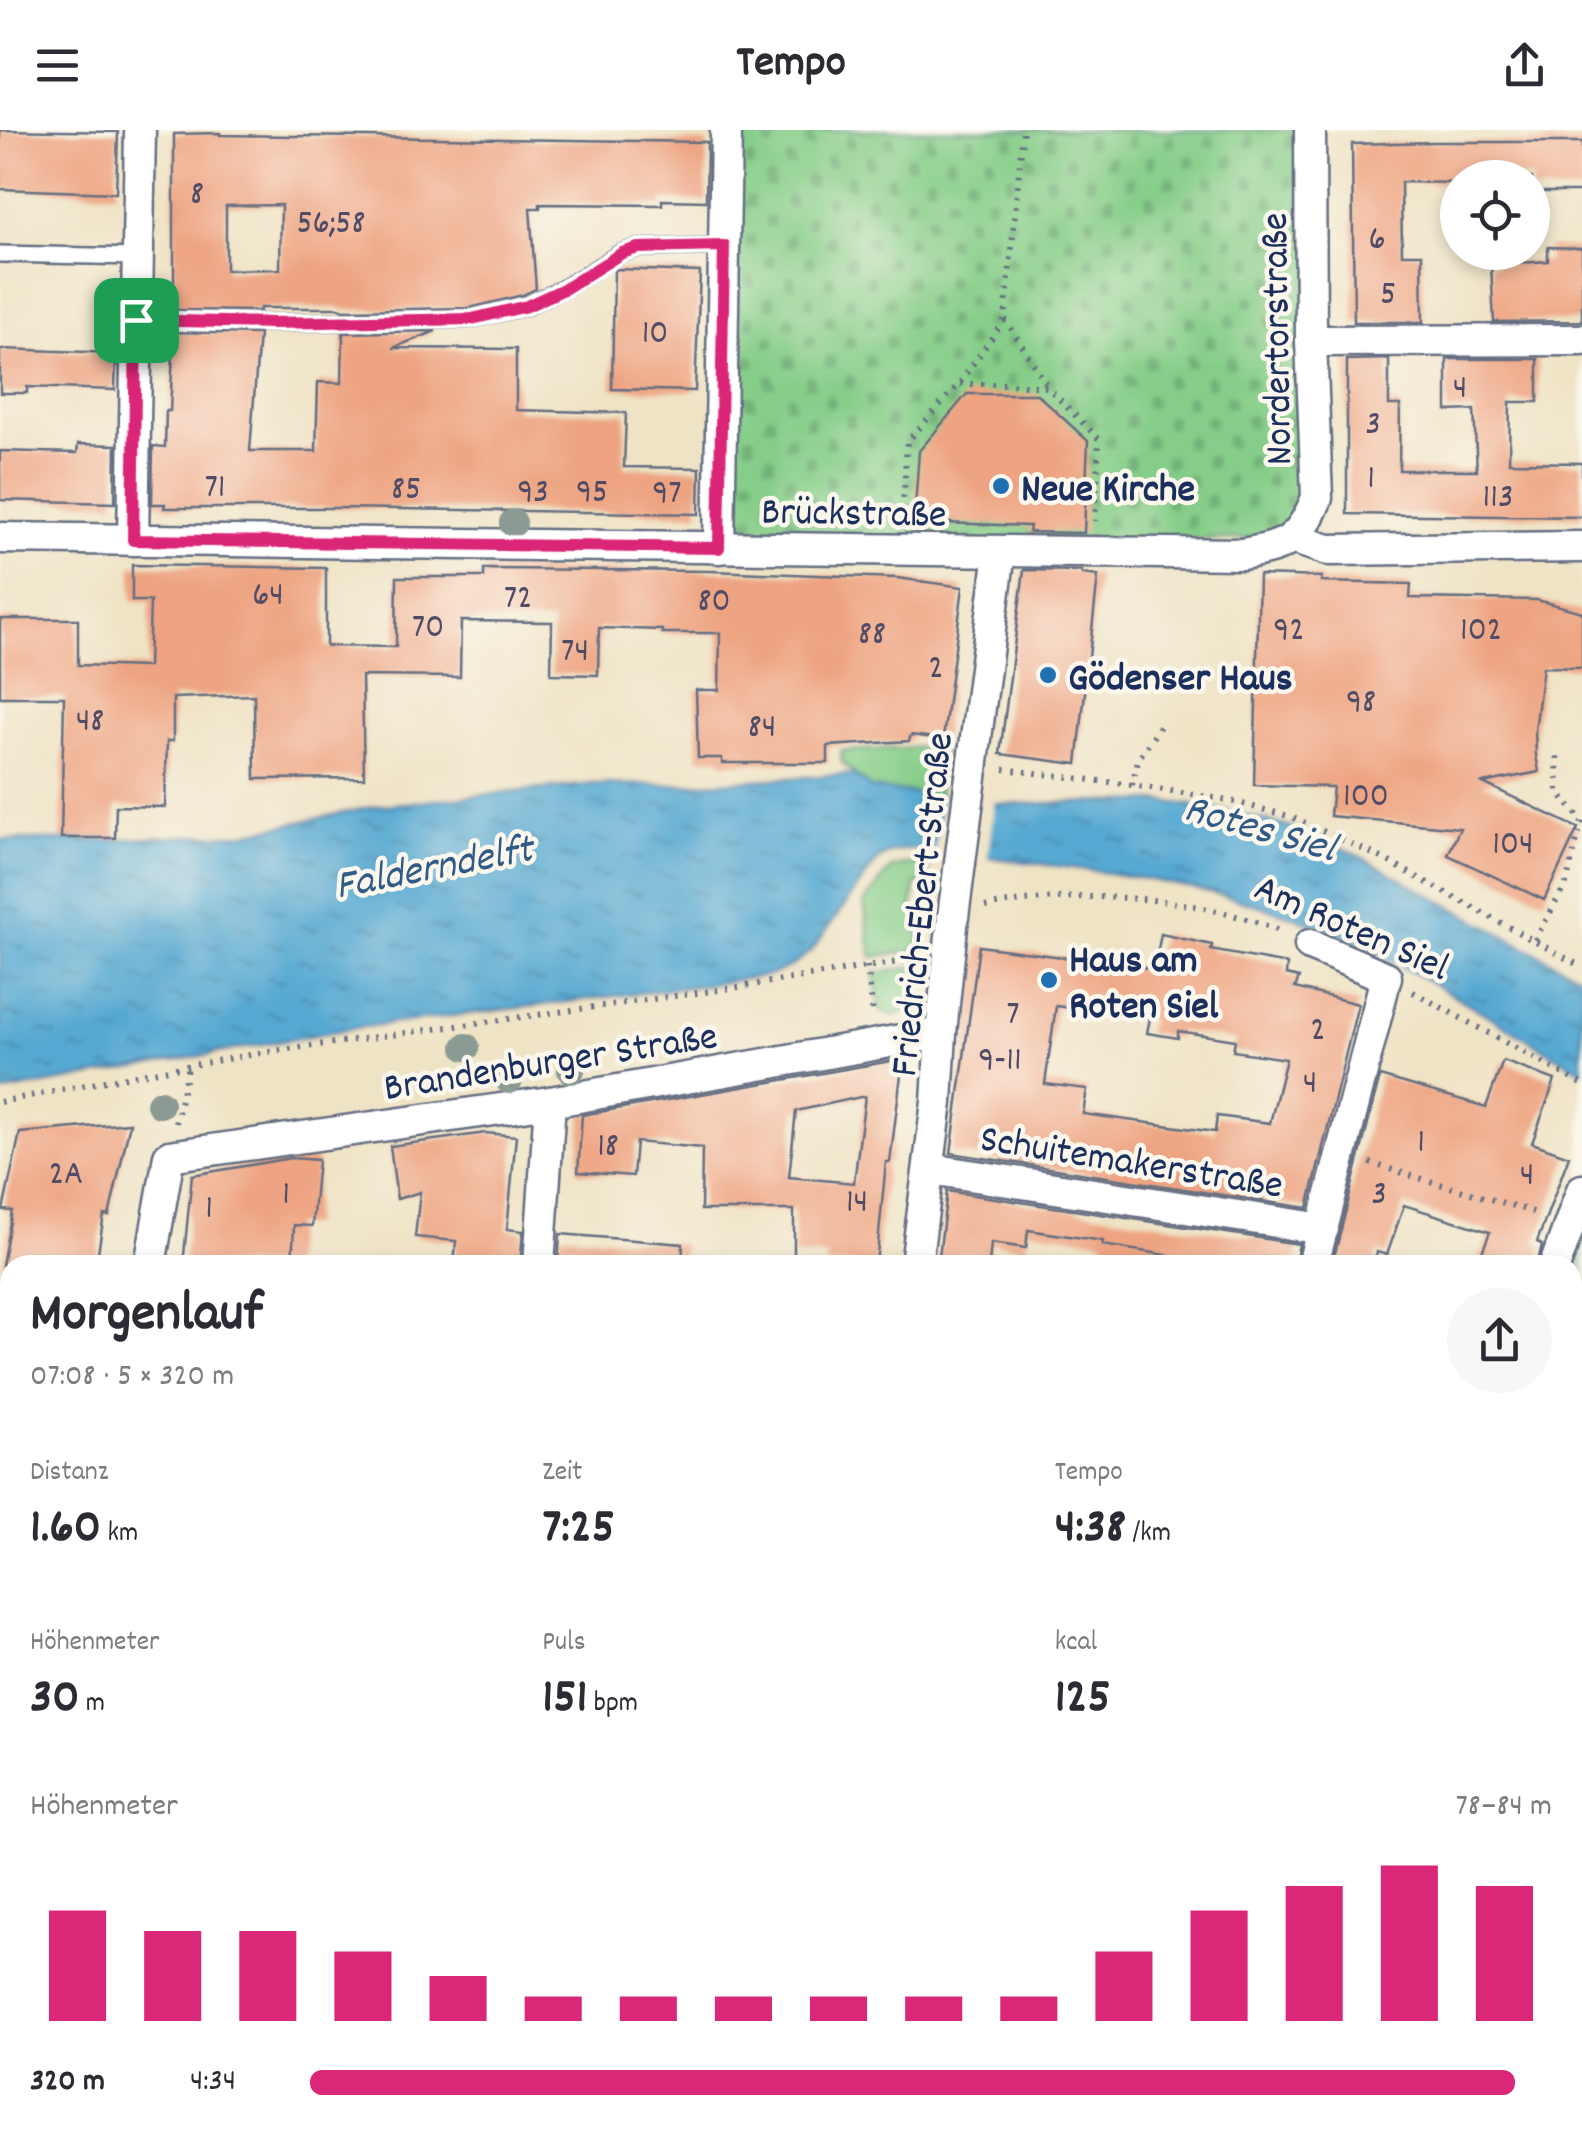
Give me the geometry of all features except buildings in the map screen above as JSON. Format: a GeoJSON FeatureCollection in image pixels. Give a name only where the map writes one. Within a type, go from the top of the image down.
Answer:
{"type":"FeatureCollection","features":[{"type":"Feature","properties":{"kind":"street"},"geometry":{"type":"LineString","coordinates":[[133,540],[140,130]]}},
{"type":"Feature","properties":{"kind":"street"},"geometry":{"type":"LineString","coordinates":[[719,548],[726,130]]}},
{"type":"Feature","properties":{"kind":"street","name":"Nordertorstraße"},"geometry":{"type":"LineString","coordinates":[[1292,538],[1308,521],[1317,498],[1311,341],[1310,130]]}},
{"type":"Feature","properties":{"kind":"street"},"geometry":{"type":"LineString","coordinates":[[1311,341],[1582,340]]}},
{"type":"Feature","properties":{"kind":"street","name":"Brückstraße"},"geometry":{"type":"LineString","coordinates":[[0,538],[1242,554],[1275,548],[1292,538]]}},
{"type":"Feature","properties":{"kind":"street"},"geometry":{"type":"LineString","coordinates":[[1292,538],[1328,550],[1582,547]]}},
{"type":"Feature","properties":{"kind":"street","name":"Friedrich-Ebert-Straße"},"geometry":{"type":"LineString","coordinates":[[917,1255],[938,1102],[941,1033],[957,890],[1000,552]]}},
{"type":"Feature","properties":{"kind":"street","name":"Am Roten Siel"},"geometry":{"type":"LineString","coordinates":[[1310,945],[1386,977]]}},
{"type":"Feature","properties":{"kind":"street"},"geometry":{"type":"LineString","coordinates":[[1315,1255],[1386,977]]}},
{"type":"Feature","properties":{"kind":"street","name":"Brandenburger Straße"},"geometry":{"type":"LineString","coordinates":[[169,1156],[550,1102],[941,1033]]}},
{"type":"Feature","properties":{"kind":"street"},"geometry":{"type":"LineString","coordinates":[[540,1255],[550,1102]]}},
{"type":"Feature","properties":{"kind":"street"},"geometry":{"type":"LineString","coordinates":[[152,1255],[169,1156]]}},
{"type":"Feature","properties":{"kind":"street","name":"Schuitemakerstraße"},"geometry":{"type":"LineString","coordinates":[[930,1169],[1322,1228]]}},
{"type":"Feature","properties":{"kind":"street"},"geometry":{"type":"LineString","coordinates":[[1559,1255],[1572,1229],[1582,1190]]}},
{"type":"Feature","properties":{"kind":"lane"},"geometry":{"type":"LineString","coordinates":[[136,320],[272,323],[472,319],[527,306],[638,248],[724,246]]}},
{"type":"Feature","properties":{"kind":"lane"},"geometry":{"type":"LineString","coordinates":[[0,254],[138,257]]}},
{"type":"Feature","properties":{"kind":"path"},"geometry":{"type":"LineString","coordinates":[[900,550],[907,442],[959,384],[1006,318],[1023,130]]}},
{"type":"Feature","properties":{"kind":"path"},"geometry":{"type":"LineString","coordinates":[[1006,318],[1048,387],[1099,439],[1094,552]]}},
{"type":"Feature","properties":{"kind":"path"},"geometry":{"type":"LineString","coordinates":[[959,384],[1048,387]]}},
{"type":"Feature","properties":{"kind":"path"},"geometry":{"type":"LineString","coordinates":[[1132,785],[1138,760],[1164,720]]}},
{"type":"Feature","properties":{"kind":"path"},"geometry":{"type":"LineString","coordinates":[[1535,940],[1566,884],[1582,821],[1558,791],[1556,752]]}},
{"type":"Feature","properties":{"kind":"path"},"geometry":{"type":"LineString","coordinates":[[971,780],[1132,785],[1227,800],[1292,817],[1382,858],[1582,967]]}},
{"type":"Feature","properties":{"kind":"path","name":"Am Roten Siel"},"geometry":{"type":"LineString","coordinates":[[957,890],[988,908],[1054,898],[1138,900],[1221,911],[1310,945]]}},
{"type":"Feature","properties":{"kind":"path"},"geometry":{"type":"LineString","coordinates":[[0,1102],[188,1065],[912,959]]}},
{"type":"Feature","properties":{"kind":"path"},"geometry":{"type":"LineString","coordinates":[[867,966],[877,1045]]}},
{"type":"Feature","properties":{"kind":"path","name":"Am Roten Siel"},"geometry":{"type":"LineString","coordinates":[[1386,977],[1582,1084]]}},
{"type":"Feature","properties":{"kind":"path"},"geometry":{"type":"LineString","coordinates":[[169,1156],[188,1065]]}},
{"type":"Feature","properties":{"kind":"path"},"geometry":{"type":"LineString","coordinates":[[1340,1154],[1572,1229]]}},
{"type":"Feature","properties":{"kind":"green space"},"geometry":{"type":"Polygon","coordinates":[[[726,130],[1310,130],[1318,470],[1292,538],[719,548],[726,130]]]}},
{"type":"Feature","properties":{"kind":"green space"},"geometry":{"type":"Polygon","coordinates":[[[942,746],[939,796],[870,788],[842,763],[841,751],[942,746]]]}},
{"type":"Feature","properties":{"kind":"green space"},"geometry":{"type":"Polygon","coordinates":[[[929,865],[927,885],[916,883],[915,887],[912,910],[922,921],[918,947],[872,957],[864,903],[891,868],[929,865]]]}},
{"type":"Feature","properties":{"kind":"green space"},"geometry":{"type":"Polygon","coordinates":[[[916,968],[909,1007],[895,1016],[881,1012],[874,973],[916,968]]]}},
{"type":"Feature","properties":{"kind":"green space"},"geometry":{"type":"Polygon","coordinates":[[[1582,1190],[1582,1255],[1559,1255],[1582,1190]]]}},
{"type":"Feature","properties":{"kind":"water"},"geometry":{"type":"Polygon","coordinates":[[[853,774],[871,788],[1001,804],[1160,801],[1213,808],[1299,830],[1352,852],[1582,978],[1582,1071],[1374,952],[1268,908],[1192,888],[1113,874],[905,849],[877,861],[812,950],[771,975],[347,1029],[0,1093],[0,840],[241,834],[376,806],[593,784],[674,785],[853,774]]]}},
{"type":"Feature","properties":{"kind":"pier"},"geometry":{"type":"Polygon","coordinates":[[[943,791],[995,798],[987,863],[934,856],[943,791]]]}},
{"type":"Feature","properties":{"kind":"place","name":"Neue Kirche"},"geometry":{"type":"Point","coordinates":[1001,486]}},
{"type":"Feature","properties":{"kind":"place","name":"Gödenser Haus"},"geometry":{"type":"Point","coordinates":[1048,675]}},
{"type":"Feature","properties":{"kind":"place","name":"Haus am Roten Siel"},"geometry":{"type":"Point","coordinates":[1049,980]}},
{"type":"Feature","properties":{"kind":"route"},"geometry":{"type":"LineString","coordinates":[[724,246],[719,548],[133,540],[136,320],[272,323],[472,319],[527,306],[638,248],[724,246]]}},
{"type":"Feature","properties":{"kind":"water label","name":"Rotes Siel"},"geometry":{"type":"Point","coordinates":[1261,825]}},
{"type":"Feature","properties":{"kind":"water label","name":"Falderndelft"},"geometry":{"type":"Point","coordinates":[433,864]}}]}
